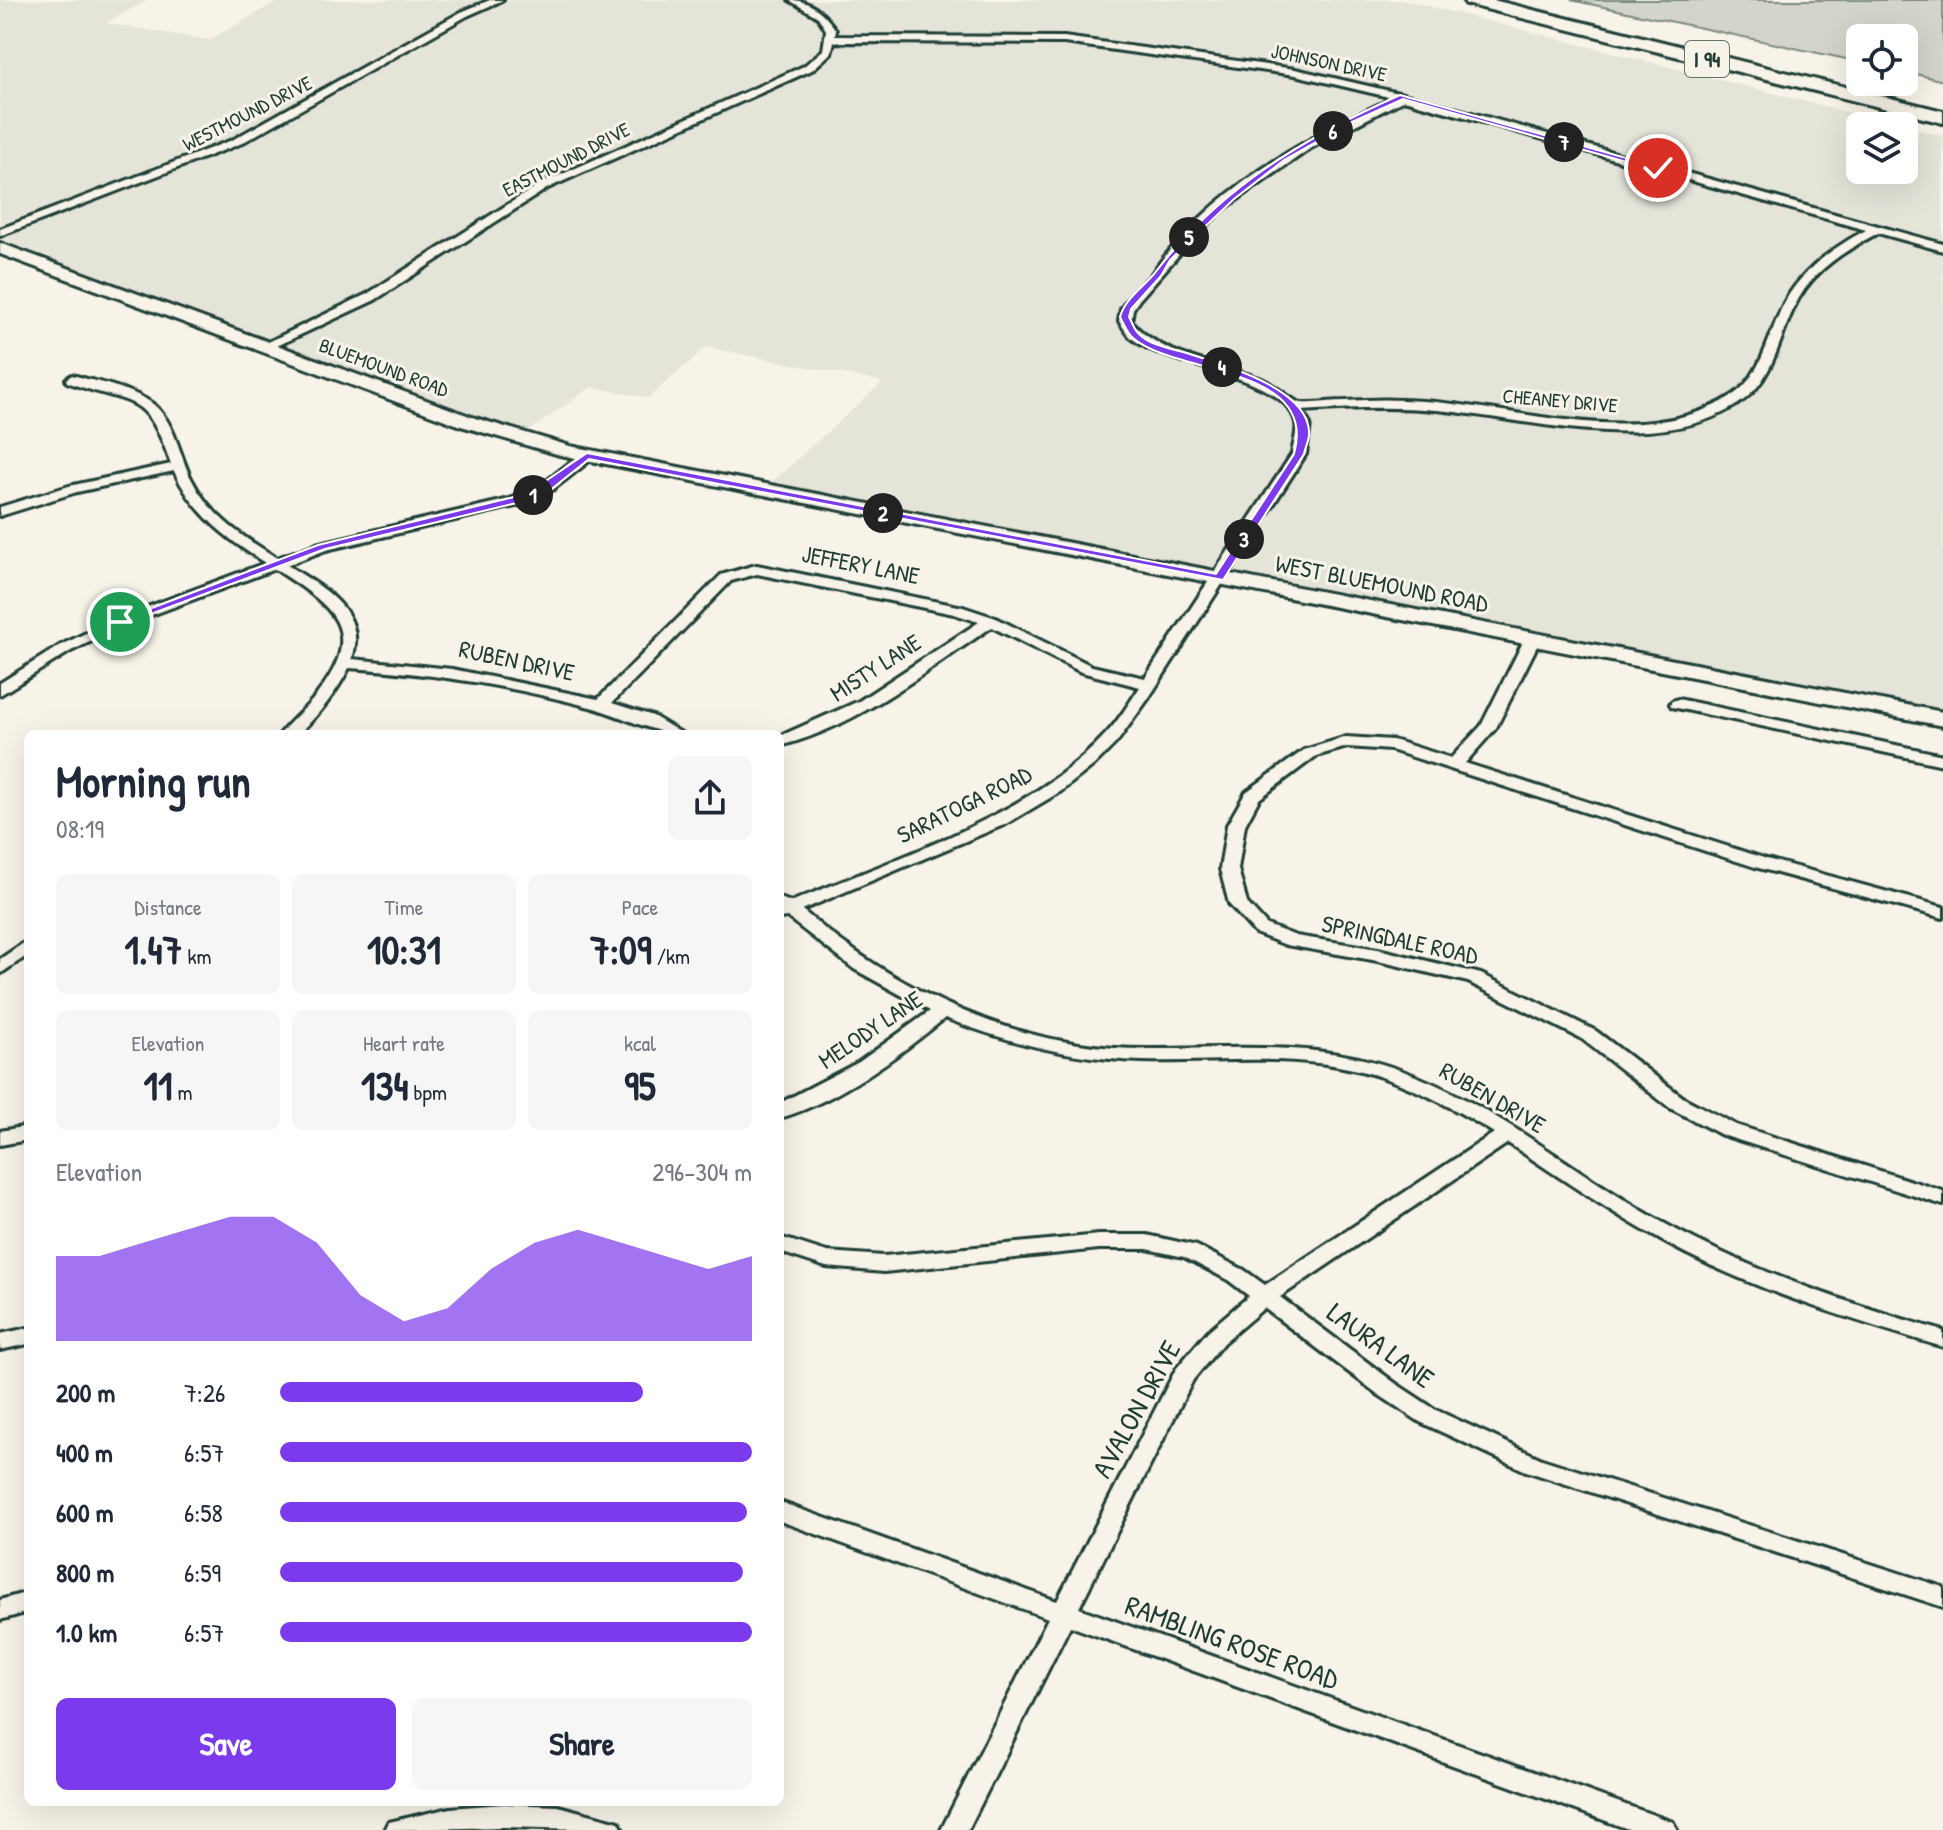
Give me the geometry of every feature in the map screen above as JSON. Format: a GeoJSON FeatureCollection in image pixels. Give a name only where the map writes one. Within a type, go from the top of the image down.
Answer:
{"type":"FeatureCollection","features":[{"type":"Feature","properties":{"kind":"highway","name":"I 94"},"geometry":{"type":"LineString","coordinates":[[1472,0],[1943,117]]}},
{"type":"Feature","properties":{"kind":"highway","name":"I 94"},"geometry":{"type":"LineString","coordinates":[[1512,0],[1943,106]]}},
{"type":"Feature","properties":{"kind":"main road","name":"BLUEMOUND ROAD"},"geometry":{"type":"LineString","coordinates":[[0,248],[480,426],[587,456],[763,490]]}},
{"type":"Feature","properties":{"kind":"main road","name":"WEST BLUEMOUND ROAD"},"geometry":{"type":"LineString","coordinates":[[763,490],[1943,719]]}},
{"type":"Feature","properties":{"kind":"street","name":"WESTMOUND DRIVE"},"geometry":{"type":"LineString","coordinates":[[0,233],[236,142],[458,17],[498,0]]}},
{"type":"Feature","properties":{"kind":"street"},"geometry":{"type":"LineString","coordinates":[[794,0],[821,15],[828,23],[832,39]]}},
{"type":"Feature","properties":{"kind":"street","name":"JOHNSON DRIVE"},"geometry":{"type":"LineString","coordinates":[[832,39],[1078,41],[1260,66],[1403,97],[1943,248]]}},
{"type":"Feature","properties":{"kind":"street","name":"EASTMOUND DRIVE"},"geometry":{"type":"LineString","coordinates":[[264,347],[371,297],[544,186],[808,68],[824,56],[832,39]]}},
{"type":"Feature","properties":{"kind":"street"},"geometry":{"type":"LineString","coordinates":[[1294,408],[1276,392],[1243,374],[1151,346],[1129,329],[1125,313],[1167,259],[1233,195],[1282,159],[1349,121],[1403,97]]}},
{"type":"Feature","properties":{"kind":"street","name":"CHEANEY DRIVE"},"geometry":{"type":"LineString","coordinates":[[1294,408],[1407,403],[1600,427],[1656,424],[1706,413],[1737,398],[1753,383],[1790,304],[1805,281],[1836,254],[1877,229]]}},
{"type":"Feature","properties":{"kind":"street"},"geometry":{"type":"LineString","coordinates":[[72,379],[147,406],[163,427],[195,497],[216,522],[327,599],[344,617],[348,644],[342,663],[321,698],[292,730]]}},
{"type":"Feature","properties":{"kind":"street","name":"SARATOGA ROAD"},"geometry":{"type":"LineString","coordinates":[[784,908],[961,839],[1026,806],[1088,761],[1111,739],[1299,454],[1304,431],[1294,408]]}},
{"type":"Feature","properties":{"kind":"street"},"geometry":{"type":"LineString","coordinates":[[0,690],[92,634],[273,564],[343,541],[522,499],[545,489],[587,456]]}},
{"type":"Feature","properties":{"kind":"street"},"geometry":{"type":"LineString","coordinates":[[0,512],[74,489],[179,466]]}},
{"type":"Feature","properties":{"kind":"street","name":"JEFFERY LANE"},"geometry":{"type":"LineString","coordinates":[[601,705],[726,578],[746,570],[771,570],[934,603],[991,621],[1087,669],[1149,684]]}},
{"type":"Feature","properties":{"kind":"street","name":"MISTY LANE"},"geometry":{"type":"LineString","coordinates":[[784,740],[862,708],[991,621]]}},
{"type":"Feature","properties":{"kind":"street"},"geometry":{"type":"LineString","coordinates":[[1454,765],[1488,728],[1533,638]]}},
{"type":"Feature","properties":{"kind":"street","name":"RUBEN DRIVE"},"geometry":{"type":"LineString","coordinates":[[342,663],[462,673],[601,705],[646,719],[667,730]]}},
{"type":"Feature","properties":{"kind":"street"},"geometry":{"type":"LineString","coordinates":[[1678,704],[1943,760]]}},
{"type":"Feature","properties":{"kind":"street","name":"SPRINGDALE ROAD"},"geometry":{"type":"LineString","coordinates":[[1943,913],[1761,863],[1393,745],[1346,742],[1310,753],[1252,796],[1236,825],[1229,869],[1238,904],[1261,929],[1292,941],[1378,955],[1474,978],[1589,1035],[1677,1103],[1729,1130],[1943,1198]]}},
{"type":"Feature","properties":{"kind":"street","name":"RUBEN DRIVE"},"geometry":{"type":"LineString","coordinates":[[784,909],[843,954],[890,983],[1010,1036],[1071,1050],[1141,1055],[1263,1051],[1349,1062],[1417,1083],[1456,1101],[1639,1219],[1728,1266],[1836,1308],[1943,1339]]}},
{"type":"Feature","properties":{"kind":"street"},"geometry":{"type":"LineString","coordinates":[[0,968],[24,949]]}},
{"type":"Feature","properties":{"kind":"street","name":"MELODY LANE"},"geometry":{"type":"LineString","coordinates":[[784,1109],[858,1073],[910,1038],[945,1009]]}},
{"type":"Feature","properties":{"kind":"street"},"geometry":{"type":"LineString","coordinates":[[0,1138],[24,1134]]}},
{"type":"Feature","properties":{"kind":"street","name":"AVALON DRIVE"},"geometry":{"type":"LineString","coordinates":[[954,1830],[1184,1375],[1199,1351],[1223,1327],[1265,1297],[1507,1134]]}},
{"type":"Feature","properties":{"kind":"street","name":"LAURA LANE"},"geometry":{"type":"LineString","coordinates":[[784,1245],[826,1259],[884,1264],[1099,1242],[1147,1242],[1172,1246],[1214,1262],[1387,1389],[1469,1438],[1534,1465],[1943,1597]]}},
{"type":"Feature","properties":{"kind":"street"},"geometry":{"type":"LineString","coordinates":[[0,1342],[24,1337]]}},
{"type":"Feature","properties":{"kind":"street","name":"RAMBLING ROSE ROAD"},"geometry":{"type":"LineString","coordinates":[[784,1512],[1664,1830]]}},
{"type":"Feature","properties":{"kind":"street"},"geometry":{"type":"LineString","coordinates":[[0,1610],[24,1603]]}},
{"type":"Feature","properties":{"kind":"street"},"geometry":{"type":"LineString","coordinates":[[398,1830],[459,1818],[495,1816],[549,1818],[610,1830]]}},
{"type":"Feature","properties":{"kind":"shaded area"},"geometry":{"type":"Polygon","coordinates":[[[0,0],[148,0],[106,23],[209,40],[280,0],[1405,0],[1847,112],[1846,184],[1918,184],[1918,130],[1943,136],[1943,719],[763,490],[883,382],[706,347],[649,398],[591,387],[519,438],[0,248],[0,0]]]}},
{"type":"Feature","properties":{"kind":"shaded area"},"geometry":{"type":"Polygon","coordinates":[[[1571,0],[1943,0],[1943,81],[1918,75],[1918,24],[1846,24],[1846,59],[1571,0]]]}},
{"type":"Feature","properties":{"kind":"route"},"geometry":{"type":"LineString","coordinates":[[120,622],[321,547],[515,502],[545,489],[587,456],[1219,578],[1299,454],[1303,445],[1303,425],[1289,403],[1259,381],[1151,346],[1134,335],[1124,317],[1127,308],[1158,275],[1167,259],[1231,197],[1282,159],[1349,121],[1403,97],[1658,168]]}}]}
